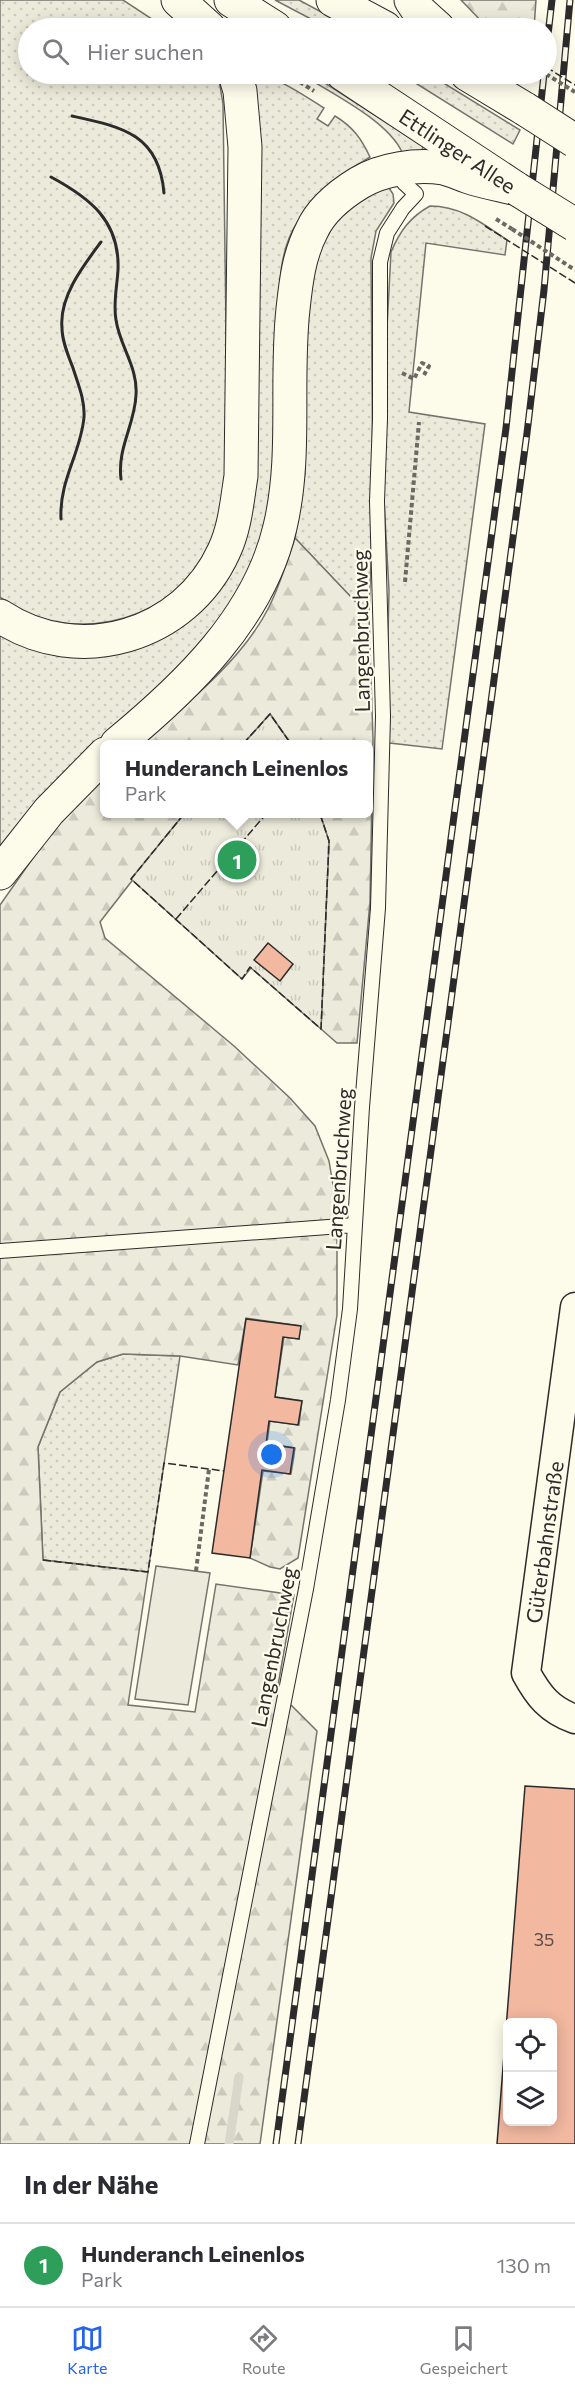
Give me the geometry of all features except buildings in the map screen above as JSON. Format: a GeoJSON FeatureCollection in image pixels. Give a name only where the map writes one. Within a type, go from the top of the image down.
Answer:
{"type":"FeatureCollection","features":[{"type":"Feature","properties":{"kind":"main road"},"geometry":{"type":"LineString","coordinates":[[178,0],[198,18]]}},
{"type":"Feature","properties":{"kind":"main road"},"geometry":{"type":"LineString","coordinates":[[231,0],[259,18]]}},
{"type":"Feature","properties":{"kind":"main road"},"geometry":{"type":"LineString","coordinates":[[333,0],[366,18]]}},
{"type":"Feature","properties":{"kind":"main road"},"geometry":{"type":"LineString","coordinates":[[411,0],[427,18]]}},
{"type":"Feature","properties":{"kind":"main road"},"geometry":{"type":"LineString","coordinates":[[0,616],[22,630],[49,639],[76,642],[113,639],[146,630],[178,610],[199,591],[225,549],[235,513],[241,476],[245,147],[238,84]]}},
{"type":"Feature","properties":{"kind":"main road","name":"Ettlinger Allee"},"geometry":{"type":"LineString","coordinates":[[358,84],[575,225]]}},
{"type":"Feature","properties":{"kind":"main road"},"geometry":{"type":"LineString","coordinates":[[487,84],[575,141]]}},
{"type":"Feature","properties":{"kind":"main road"},"geometry":{"type":"LineString","coordinates":[[122,740],[164,706],[227,636],[255,592],[280,528],[287,487],[291,326],[296,277],[302,253],[313,228],[328,207],[348,189],[373,175],[395,170],[444,168],[517,189]]}},
{"type":"Feature","properties":{"kind":"main road"},"geometry":{"type":"LineString","coordinates":[[0,873],[49,811],[100,759]]}},
{"type":"Feature","properties":{"kind":"street","name":"Güterbahnstraße"},"geometry":{"type":"LineString","coordinates":[[575,1307],[526,1672],[539,1696],[564,1715],[575,1719]]}},
{"type":"Feature","properties":{"kind":"lane","name":"Langenbruchweg"},"geometry":{"type":"LineString","coordinates":[[197,2144],[308,1577],[350,1309],[378,908],[382,740],[377,501],[380,419],[380,262],[387,233],[403,208],[416,194],[395,170]]}},
{"type":"Feature","properties":{"kind":"lane"},"geometry":{"type":"LineString","coordinates":[[0,1251],[355,1225]]}},
{"type":"Feature","properties":{"kind":"path"},"geometry":{"type":"LineString","coordinates":[[557,81],[575,92]]}},
{"type":"Feature","properties":{"kind":"path"},"geometry":{"type":"LineString","coordinates":[[512,229],[575,270]]}},
{"type":"Feature","properties":{"kind":"path"},"geometry":{"type":"LineString","coordinates":[[398,371],[414,379],[422,363],[429,366],[424,375]]}},
{"type":"Feature","properties":{"kind":"path"},"geometry":{"type":"LineString","coordinates":[[404,587],[419,422]]}},
{"type":"Feature","properties":{"kind":"path"},"geometry":{"type":"LineString","coordinates":[[196,1571],[209,1469]]}},
{"type":"Feature","properties":{"kind":"green space"},"geometry":{"type":"Polygon","coordinates":[[[0,0],[123,0],[150,18],[18,18],[18,84],[220,84],[223,104],[228,478],[220,519],[210,548],[187,581],[164,599],[138,613],[111,621],[82,624],[53,621],[26,612],[0,597],[0,0]]]}},
{"type":"Feature","properties":{"kind":"green space"},"geometry":{"type":"Polygon","coordinates":[[[275,0],[299,0],[332,18],[309,18],[275,0]]]}},
{"type":"Feature","properties":{"kind":"green space"},"geometry":{"type":"Polygon","coordinates":[[[461,0],[536,0],[535,18],[478,18],[461,0]]]}},
{"type":"Feature","properties":{"kind":"green space"},"geometry":{"type":"Polygon","coordinates":[[[252,84],[284,84],[324,108],[317,119],[328,126],[335,116],[347,124],[356,133],[370,157],[320,194],[297,223],[286,246],[280,285],[275,481],[266,532],[245,581],[216,624],[182,663],[68,770],[32,808],[0,849],[0,634],[96,652],[125,652],[142,647],[177,628],[208,603],[229,576],[248,524],[252,84]]]}},
{"type":"Feature","properties":{"kind":"green space"},"geometry":{"type":"Polygon","coordinates":[[[317,84],[327,84],[423,146],[422,151],[402,152],[395,140],[384,129],[317,84]]]}},
{"type":"Feature","properties":{"kind":"green space"},"geometry":{"type":"Polygon","coordinates":[[[417,84],[445,84],[520,130],[513,144],[417,84]]]}},
{"type":"Feature","properties":{"kind":"green space"},"geometry":{"type":"Polygon","coordinates":[[[379,187],[389,188],[393,194],[394,203],[376,231],[371,258],[373,501],[369,616],[295,538],[305,473],[304,314],[313,251],[335,217],[379,187]]]}},
{"type":"Feature","properties":{"kind":"green space"},"geometry":{"type":"Polygon","coordinates":[[[430,206],[461,212],[507,240],[505,255],[426,243],[409,412],[485,424],[442,749],[381,742],[387,680],[389,591],[383,481],[384,385],[391,252],[406,225],[430,206]]]}},
{"type":"Feature","properties":{"kind":"green space"},"geometry":{"type":"Polygon","coordinates":[[[295,538],[369,616],[373,740],[288,740],[270,714],[247,740],[144,740],[211,682],[244,646],[258,627],[280,582],[295,538]]]}},
{"type":"Feature","properties":{"kind":"green space"},"geometry":{"type":"Polygon","coordinates":[[[270,714],[288,740],[247,740],[270,714]]]}},
{"type":"Feature","properties":{"kind":"green space"},"geometry":{"type":"Polygon","coordinates":[[[100,781],[100,818],[181,818],[100,922],[105,938],[234,1046],[290,1098],[315,1126],[329,1161],[337,1209],[337,1315],[298,1558],[280,1569],[250,1558],[263,1471],[291,1474],[295,1448],[267,1443],[270,1421],[299,1425],[302,1401],[275,1397],[284,1337],[299,1339],[300,1326],[246,1318],[238,1365],[180,1356],[123,1354],[97,1362],[60,1392],[38,1447],[43,1560],[148,1572],[128,1705],[195,1712],[216,1584],[294,1595],[277,1691],[317,1731],[260,2144],[0,2144],[0,905],[59,821],[100,781]]]}},
{"type":"Feature","properties":{"kind":"green space"},"geometry":{"type":"Polygon","coordinates":[[[181,818],[321,818],[329,841],[321,1029],[251,968],[242,979],[131,879],[181,818]]]}},
{"type":"Feature","properties":{"kind":"green space"},"geometry":{"type":"Polygon","coordinates":[[[321,818],[372,818],[370,902],[357,1043],[337,1043],[321,1029],[329,841],[321,818]]]}},
{"type":"Feature","properties":{"kind":"green space"},"geometry":{"type":"Polygon","coordinates":[[[123,1354],[180,1356],[148,1572],[43,1560],[38,1447],[60,1392],[97,1362],[123,1354]]]}},
{"type":"Feature","properties":{"kind":"shaded area"},"geometry":{"type":"Polygon","coordinates":[[[156,1566],[210,1573],[188,1705],[135,1699],[156,1566]]]}},
{"type":"Feature","properties":{"kind":"waterway"},"geometry":{"type":"LineString","coordinates":[[229,2144],[239,2077]]}},
{"type":"Feature","properties":{"kind":"railway"},"geometry":{"type":"LineString","coordinates":[[550,18],[552,0]]}},
{"type":"Feature","properties":{"kind":"railway"},"geometry":{"type":"LineString","coordinates":[[298,2144],[527,433],[544,290],[570,0]]}},
{"type":"Feature","properties":{"kind":"railway"},"geometry":{"type":"LineString","coordinates":[[276,2144],[506,428],[543,84]]}},
{"type":"Feature","properties":{"kind":"fence"},"geometry":{"type":"LineString","coordinates":[[557,74],[575,85]]}},
{"type":"Feature","properties":{"kind":"fence"},"geometry":{"type":"LineString","coordinates":[[485,226],[575,283]]}},
{"type":"Feature","properties":{"kind":"fence"},"geometry":{"type":"LineString","coordinates":[[247,740],[270,714],[288,740]]}},
{"type":"Feature","properties":{"kind":"fence"},"geometry":{"type":"LineString","coordinates":[[181,818],[131,879],[242,979],[250,967],[321,1029],[329,841],[321,818]]}},
{"type":"Feature","properties":{"kind":"fence"},"geometry":{"type":"LineString","coordinates":[[176,919],[263,818]]}},
{"type":"Feature","properties":{"kind":"fence"},"geometry":{"type":"LineString","coordinates":[[43,1560],[148,1572],[164,1463],[224,1471]]}},
{"type":"Feature","properties":{"kind":"wall"},"geometry":{"type":"LineString","coordinates":[[72,116],[107,124],[135,136],[155,158],[161,173],[164,193]]}},
{"type":"Feature","properties":{"kind":"wall"},"geometry":{"type":"LineString","coordinates":[[51,177],[90,203],[100,213],[114,238],[118,270],[115,314],[136,385],[135,406],[120,468],[121,479]]}},
{"type":"Feature","properties":{"kind":"wall"},"geometry":{"type":"LineString","coordinates":[[61,519],[63,492],[79,443],[84,417],[81,392],[63,338],[62,316],[68,293],[101,242]]}},
{"type":"Feature","properties":{"kind":"place","name":"Hunderanch Leinenlos"},"geometry":{"type":"Point","coordinates":[237,860]}}]}
